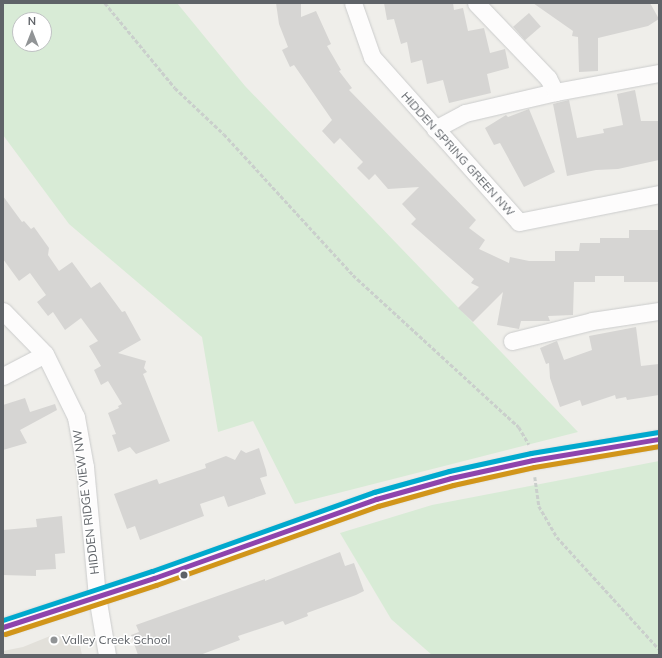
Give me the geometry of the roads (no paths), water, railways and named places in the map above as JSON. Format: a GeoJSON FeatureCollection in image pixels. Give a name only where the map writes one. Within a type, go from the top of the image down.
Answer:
{"type":"FeatureCollection","features":[{"type":"Feature","properties":{"kind":"street","name":"HIDDEN SPRING GREEN NW"},"geometry":{"type":"LineString","coordinates":[[352,3],[372,57],[519,222],[659,194]]}},
{"type":"Feature","properties":{"kind":"street"},"geometry":{"type":"LineString","coordinates":[[476,3],[548,78],[555,92]]}},
{"type":"Feature","properties":{"kind":"street"},"geometry":{"type":"LineString","coordinates":[[435,129],[465,113],[555,92],[659,74]]}},
{"type":"Feature","properties":{"kind":"street","name":"HIDDEN RIDGE VIEW NW"},"geometry":{"type":"LineString","coordinates":[[3,311],[45,354],[76,417],[85,467],[97,596],[107,655]]}},
{"type":"Feature","properties":{"kind":"street"},"geometry":{"type":"LineString","coordinates":[[512,341],[592,321],[659,311]]}},
{"type":"Feature","properties":{"kind":"street"},"geometry":{"type":"LineString","coordinates":[[3,376],[45,354]]}},
{"type":"Feature","properties":{"kind":"street"},"geometry":{"type":"LineString","coordinates":[[3,627],[376,499],[414,488],[533,460],[659,439]]}},
{"type":"Feature","properties":{"kind":"place","name":"Valley Creek School"},"geometry":{"type":"Point","coordinates":[54,640]}}]}
